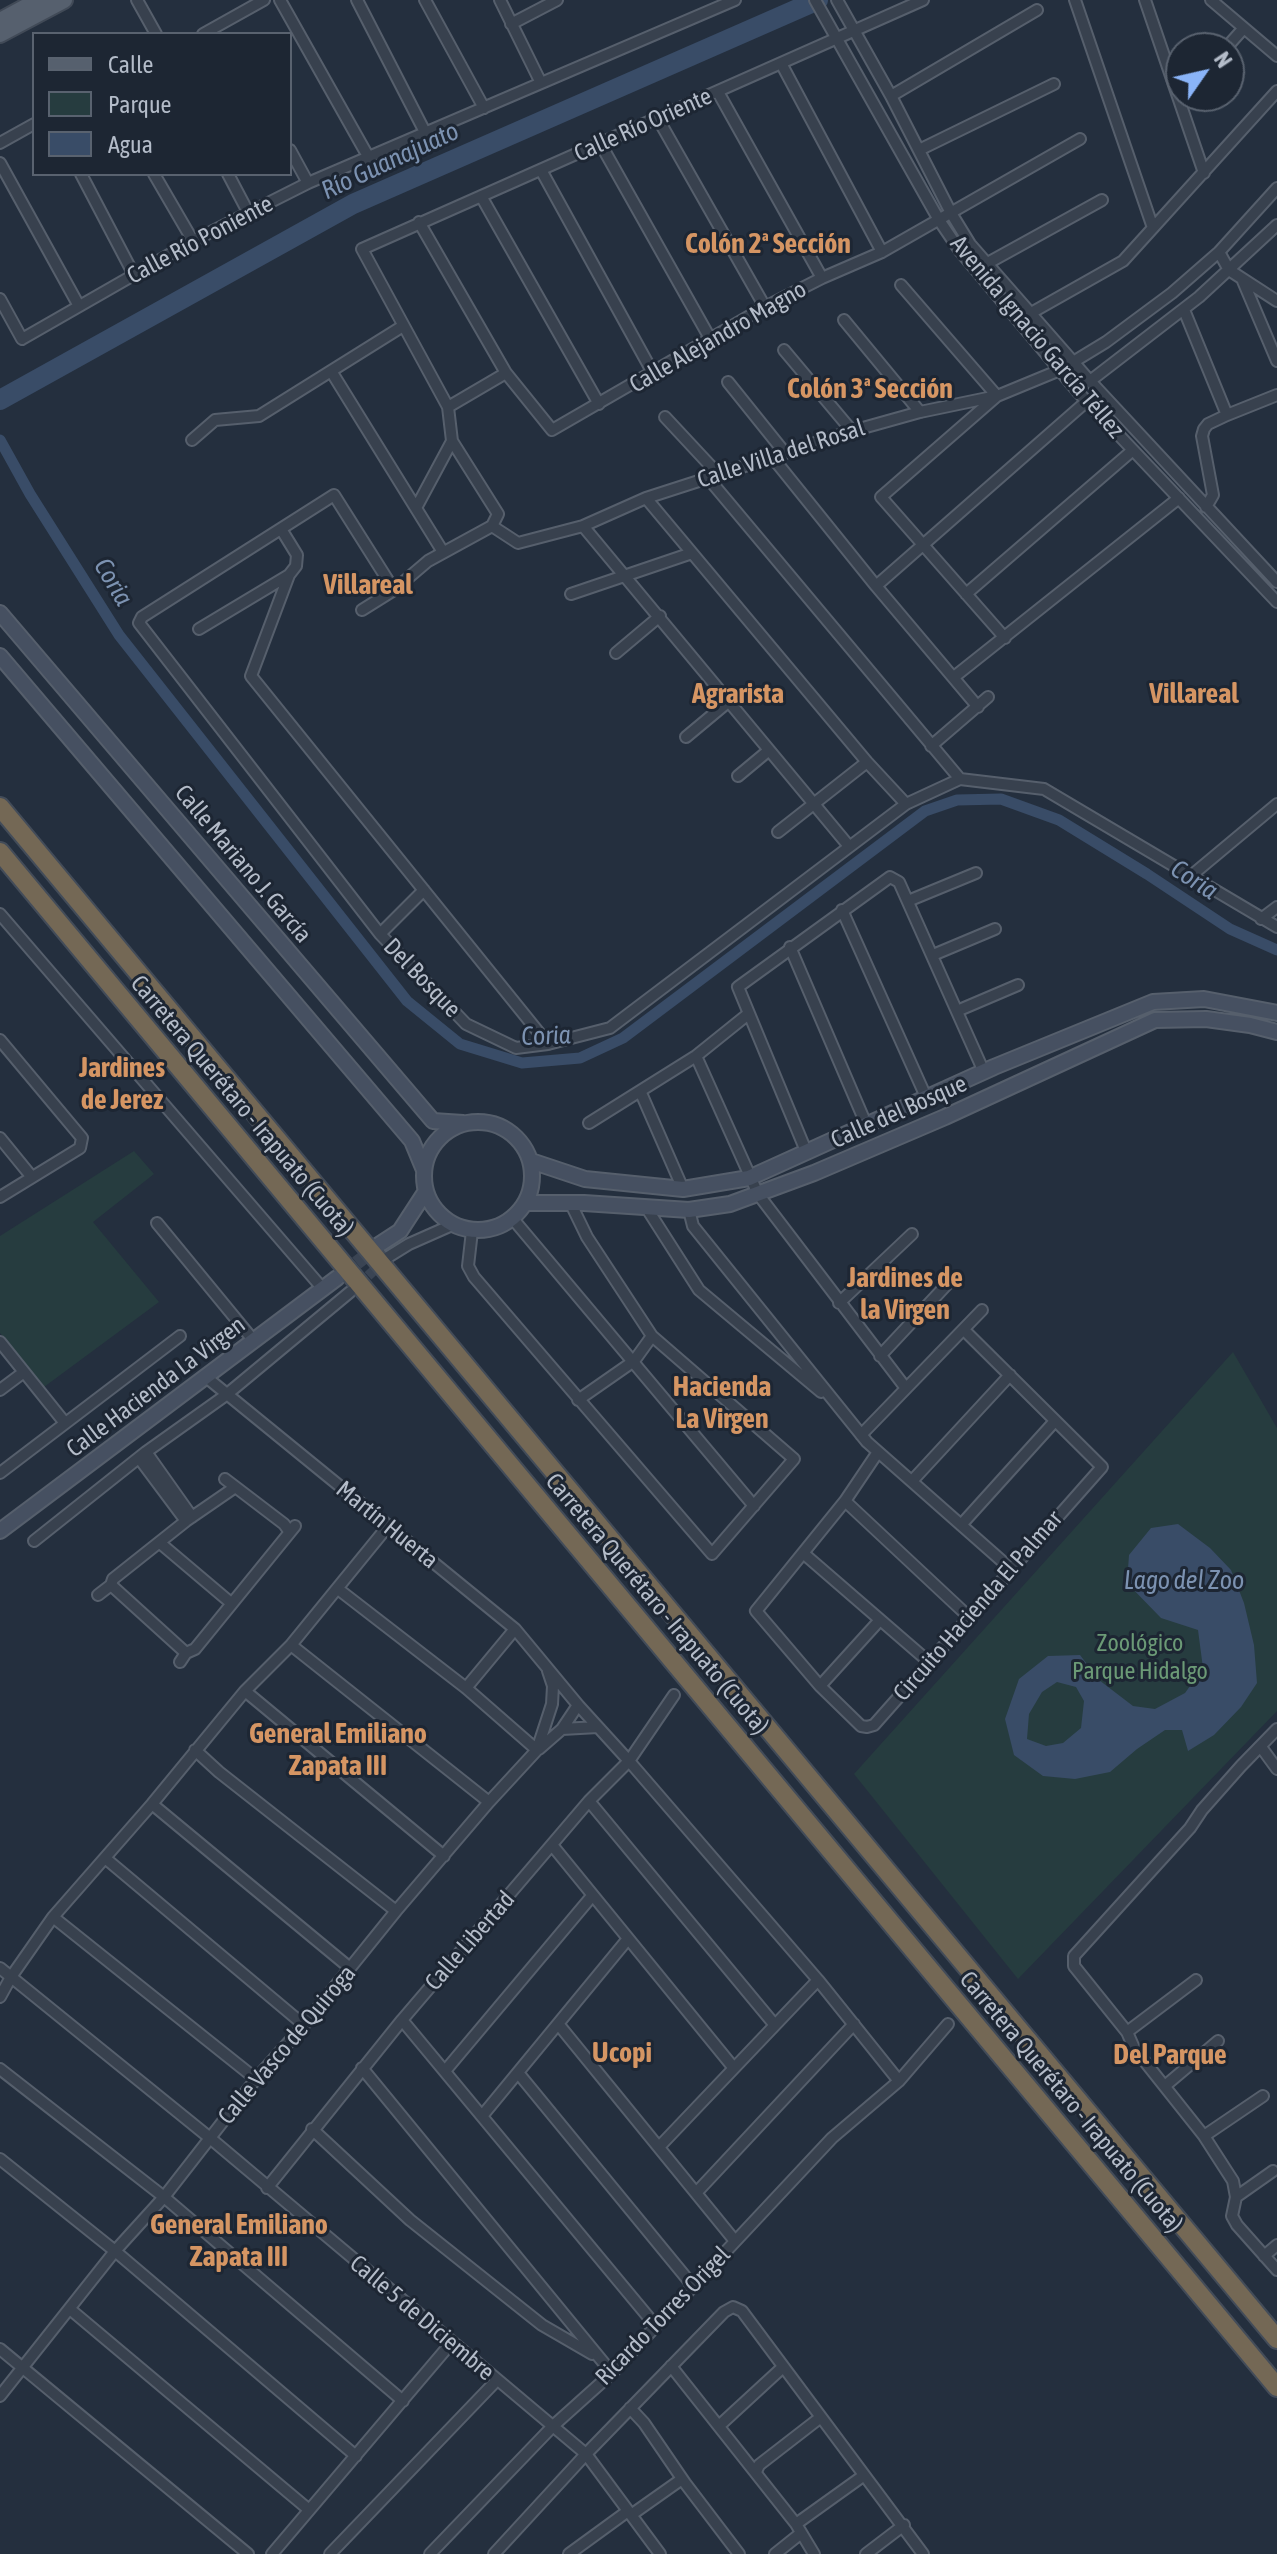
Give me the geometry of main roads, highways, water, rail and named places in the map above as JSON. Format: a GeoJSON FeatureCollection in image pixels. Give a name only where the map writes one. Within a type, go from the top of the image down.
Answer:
{"type":"FeatureCollection","features":[{"type":"Feature","properties":{"kind":"highway","name":"Carretera Querétaro - Irapuato (Cuota)"},"geometry":{"type":"LineString","coordinates":[[0,807],[1277,2339]]}},
{"type":"Feature","properties":{"kind":"highway","name":"Carretera Querétaro - Irapuato (Cuota)"},"geometry":{"type":"LineString","coordinates":[[0,852],[1277,2387]]}},
{"type":"Feature","properties":{"kind":"main road"},"geometry":{"type":"LineString","coordinates":[[0,21],[39,0]]}},
{"type":"Feature","properties":{"kind":"main road"},"geometry":{"type":"LineString","coordinates":[[0,34],[64,0]]}},
{"type":"Feature","properties":{"kind":"water","name":"Lago del Zoo"},"geometry":{"type":"Polygon","coordinates":[[[1178,1524],[1210,1548],[1231,1570],[1244,1603],[1254,1645],[1257,1683],[1241,1707],[1214,1735],[1188,1751],[1182,1730],[1165,1730],[1110,1772],[1075,1779],[1043,1776],[1014,1755],[1005,1719],[1019,1679],[1048,1656],[1080,1655],[1099,1680],[1133,1706],[1155,1709],[1185,1693],[1203,1668],[1198,1630],[1161,1618],[1127,1583],[1129,1555],[1151,1528],[1178,1524]],[[1057,1682],[1042,1692],[1029,1714],[1027,1739],[1046,1746],[1063,1743],[1081,1728],[1084,1701],[1076,1687],[1057,1682]]]}},
{"type":"Feature","properties":{"kind":"waterway","name":"Río Guanajuato"},"geometry":{"type":"LineString","coordinates":[[0,400],[353,204],[818,0]]}},
{"type":"Feature","properties":{"kind":"waterway","name":"Coria"},"geometry":{"type":"LineString","coordinates":[[0,440],[30,494],[119,635],[407,1001],[460,1044],[522,1063],[580,1058],[623,1038],[925,811],[957,800],[1001,799],[1059,820],[1230,929],[1277,950]]}},
{"type":"Feature","properties":{"kind":"tunnel"},"geometry":{"type":"LineString","coordinates":[[340,1276],[377,1247]]}},
{"type":"Feature","properties":{"kind":"tunnel"},"geometry":{"type":"LineString","coordinates":[[357,1286],[383,1262]]}},
{"type":"Feature","properties":{"kind":"district","name":"Colón 2ª Sección"},"geometry":{"type":"Point","coordinates":[768,244]}},
{"type":"Feature","properties":{"kind":"district","name":"Colón 3ª Sección"},"geometry":{"type":"Point","coordinates":[870,389]}},
{"type":"Feature","properties":{"kind":"district","name":"Villareal"},"geometry":{"type":"Point","coordinates":[368,585]}},
{"type":"Feature","properties":{"kind":"district","name":"Agrarista"},"geometry":{"type":"Point","coordinates":[738,694]}},
{"type":"Feature","properties":{"kind":"district","name":"Villareal"},"geometry":{"type":"Point","coordinates":[1194,694]}},
{"type":"Feature","properties":{"kind":"district","name":"Jardines de Jerez"},"geometry":{"type":"Point","coordinates":[122,1084]}},
{"type":"Feature","properties":{"kind":"district","name":"Jardines de la Virgen"},"geometry":{"type":"Point","coordinates":[905,1294]}},
{"type":"Feature","properties":{"kind":"district","name":"Hacienda La Virgen"},"geometry":{"type":"Point","coordinates":[722,1403]}},
{"type":"Feature","properties":{"kind":"district","name":"General Emiliano Zapata III"},"geometry":{"type":"Point","coordinates":[338,1750]}},
{"type":"Feature","properties":{"kind":"district","name":"Ucopi"},"geometry":{"type":"Point","coordinates":[622,2053]}},
{"type":"Feature","properties":{"kind":"district","name":"Del Parque"},"geometry":{"type":"Point","coordinates":[1170,2055]}},
{"type":"Feature","properties":{"kind":"district","name":"General Emiliano Zapata III"},"geometry":{"type":"Point","coordinates":[239,2241]}},
{"type":"Feature","properties":{"kind":"park label","name":"Zoológico Parque Hidalgo"},"geometry":{"type":"Point","coordinates":[1140,1657]}}]}
